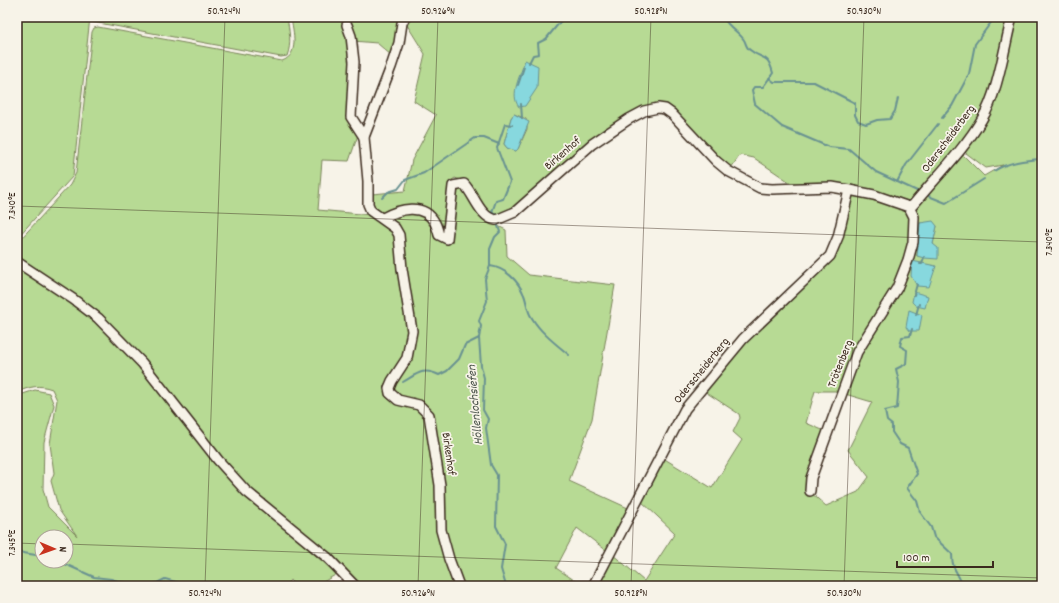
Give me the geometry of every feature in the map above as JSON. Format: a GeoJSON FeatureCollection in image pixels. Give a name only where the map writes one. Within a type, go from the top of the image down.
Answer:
{"type":"FeatureCollection","features":[{"type":"Feature","properties":{"kind":"street","name":"Birkenhof"},"geometry":{"type":"LineString","coordinates":[[405,17],[402,23],[399,43],[391,67],[364,137],[368,180],[368,204],[371,211],[383,218],[395,228],[399,235],[402,269],[412,331],[411,342],[406,358],[389,388],[390,393],[398,400],[425,408],[431,421],[440,485],[441,530],[449,559],[459,586]]}},
{"type":"Feature","properties":{"kind":"street","name":"Oderscheiderberg"},"geometry":{"type":"LineString","coordinates":[[909,207],[913,205],[959,150],[982,119],[994,89],[1012,17]]}},
{"type":"Feature","properties":{"kind":"street","name":"Birkenhof"},"geometry":{"type":"LineString","coordinates":[[347,25],[351,36],[354,62],[351,117],[364,137]]}},
{"type":"Feature","properties":{"kind":"street","name":"Birkenhof"},"geometry":{"type":"LineString","coordinates":[[383,218],[399,210],[418,209],[430,217],[435,223],[440,235],[447,239],[453,186],[458,183],[464,184],[469,189],[487,217],[496,220],[520,209],[602,137],[644,111],[658,108],[665,109],[672,114],[716,161],[755,185],[772,189],[832,187],[849,190]]}},
{"type":"Feature","properties":{"kind":"street","name":"Oderscheiderberg"},"geometry":{"type":"LineString","coordinates":[[593,586],[685,409],[743,339],[830,256],[838,237],[849,190]]}},
{"type":"Feature","properties":{"kind":"street"},"geometry":{"type":"LineString","coordinates":[[849,190],[874,195],[909,207]]}},
{"type":"Feature","properties":{"kind":"street","name":"Trötenberg"},"geometry":{"type":"LineString","coordinates":[[810,492],[811,478],[857,352],[897,288],[908,260],[913,242],[914,218],[909,207]]}},
{"type":"Feature","properties":{"kind":"street"},"geometry":{"type":"LineString","coordinates":[[17,262],[73,299],[98,318],[142,363],[218,460],[246,491],[328,558],[355,586]]}},
{"type":"Feature","properties":{"kind":"green space"},"geometry":{"type":"Polygon","coordinates":[[[17,17],[90,17],[73,176],[17,238],[17,17]]]}},
{"type":"Feature","properties":{"kind":"green space"},"geometry":{"type":"Polygon","coordinates":[[[93,17],[287,17],[290,36],[289,51],[287,56],[281,57],[93,22],[93,17]]]}},
{"type":"Feature","properties":{"kind":"green space"},"geometry":{"type":"Polygon","coordinates":[[[291,17],[342,17],[345,24],[350,60],[347,118],[358,135],[349,161],[322,160],[318,210],[371,215],[372,194],[405,191],[412,160],[436,115],[414,101],[425,54],[407,25],[411,17],[1042,17],[1042,586],[596,586],[612,554],[644,581],[675,533],[640,500],[663,458],[712,488],[742,440],[733,432],[740,418],[739,414],[704,391],[754,333],[834,256],[850,198],[833,185],[791,183],[754,158],[740,155],[731,168],[716,156],[672,109],[642,108],[517,208],[492,218],[466,182],[455,178],[449,182],[457,189],[463,188],[484,219],[506,230],[507,256],[529,275],[615,285],[592,419],[569,481],[628,508],[607,551],[577,528],[556,568],[583,586],[363,586],[302,531],[246,486],[92,309],[58,283],[17,258],[17,243],[70,185],[76,173],[92,32],[94,28],[98,27],[282,61],[288,58],[293,48],[294,35],[291,17]],[[987,103],[960,152],[984,176],[1003,165],[986,168],[962,150],[987,103]],[[514,114],[511,118],[504,144],[507,148],[516,151],[527,129],[526,119],[514,114]],[[920,223],[917,256],[933,244],[937,226],[920,223]],[[385,383],[385,396],[391,401],[418,410],[427,421],[440,512],[429,415],[395,394],[393,389],[385,383]],[[815,391],[806,423],[827,432],[810,492],[826,506],[858,492],[869,477],[848,450],[872,402],[835,391],[815,391]]]}},
{"type":"Feature","properties":{"kind":"green space"},"geometry":{"type":"Polygon","coordinates":[[[345,17],[396,17],[397,32],[392,56],[377,43],[353,41],[345,17]]]}},
{"type":"Feature","properties":{"kind":"green space"},"geometry":{"type":"Polygon","coordinates":[[[17,268],[79,308],[108,333],[134,359],[243,493],[337,574],[316,586],[296,586],[290,580],[285,586],[67,586],[48,582],[63,586],[17,586],[17,396],[35,390],[49,393],[54,405],[44,442],[43,489],[48,507],[70,529],[34,529],[34,569],[74,569],[74,533],[77,536],[74,529],[72,529],[59,510],[51,481],[54,473],[50,444],[57,400],[52,389],[47,387],[34,387],[17,392],[17,268]]]}},
{"type":"Feature","properties":{"kind":"water"},"geometry":{"type":"Polygon","coordinates":[[[525,60],[538,66],[537,88],[525,106],[519,107],[516,102],[515,90],[525,60]]]}},
{"type":"Feature","properties":{"kind":"water"},"geometry":{"type":"Polygon","coordinates":[[[514,114],[529,122],[516,151],[507,148],[504,144],[511,118],[514,114]]]}},
{"type":"Feature","properties":{"kind":"water"},"geometry":{"type":"Polygon","coordinates":[[[933,221],[937,226],[933,244],[938,248],[938,259],[917,256],[920,223],[933,221]]]}},
{"type":"Feature","properties":{"kind":"water"},"geometry":{"type":"Polygon","coordinates":[[[912,261],[936,266],[929,287],[917,286],[911,276],[912,261]]]}},
{"type":"Feature","properties":{"kind":"water"},"geometry":{"type":"Polygon","coordinates":[[[914,292],[928,296],[925,308],[916,306],[912,302],[914,292]]]}},
{"type":"Feature","properties":{"kind":"water"},"geometry":{"type":"Polygon","coordinates":[[[909,310],[922,315],[919,331],[909,331],[906,327],[909,310]]]}},
{"type":"Feature","properties":{"kind":"waterway","name":"Höllenlochsiefen"},"geometry":{"type":"LineString","coordinates":[[529,63],[533,55],[539,54],[538,43],[546,39],[564,17]]}},
{"type":"Feature","properties":{"kind":"waterway"},"geometry":{"type":"LineString","coordinates":[[723,17],[742,37],[747,47],[754,53],[767,59],[771,66],[773,73],[763,87],[754,87],[752,90],[755,104],[782,127],[829,147],[849,149],[876,172],[917,191]]}},
{"type":"Feature","properties":{"kind":"waterway"},"geometry":{"type":"LineString","coordinates":[[942,118],[952,106],[969,74],[975,44],[995,17]]}},
{"type":"Feature","properties":{"kind":"waterway","name":"Höllenlochsiefen"},"geometry":{"type":"LineString","coordinates":[[518,85],[524,67]]}},
{"type":"Feature","properties":{"kind":"waterway"},"geometry":{"type":"LineString","coordinates":[[769,78],[774,82],[814,82],[855,103],[855,115],[858,121],[866,124],[877,120],[890,119],[895,111],[898,98]]}},
{"type":"Feature","properties":{"kind":"waterway","name":"Höllenlochsiefen"},"geometry":{"type":"LineString","coordinates":[[521,104],[522,118]]}},
{"type":"Feature","properties":{"kind":"waterway","name":"Höllenlochsiefen"},"geometry":{"type":"LineString","coordinates":[[497,215],[492,212],[496,201],[503,199],[510,182],[497,148],[505,124],[512,125]]}},
{"type":"Feature","properties":{"kind":"waterway"},"geometry":{"type":"LineString","coordinates":[[897,182],[906,165],[938,124]]}},
{"type":"Feature","properties":{"kind":"waterway"},"geometry":{"type":"LineString","coordinates":[[382,198],[388,192],[398,189],[405,180],[424,173],[475,138],[484,138],[499,144]]}},
{"type":"Feature","properties":{"kind":"waterway"},"geometry":{"type":"LineString","coordinates":[[994,171],[1005,165],[1042,159]]}},
{"type":"Feature","properties":{"kind":"waterway"},"geometry":{"type":"LineString","coordinates":[[926,195],[946,203],[984,179]]}},
{"type":"Feature","properties":{"kind":"waterway","name":"Höllenlochsiefen"},"geometry":{"type":"LineString","coordinates":[[497,223],[500,232],[495,237],[490,249],[490,266],[485,279],[487,301],[479,321],[481,326],[479,338],[481,366],[484,378],[483,410],[488,419],[486,428],[491,465],[497,475],[496,526],[505,544],[501,569],[506,586]]}},
{"type":"Feature","properties":{"kind":"waterway"},"geometry":{"type":"LineString","coordinates":[[920,264],[922,264],[924,257]]}},
{"type":"Feature","properties":{"kind":"waterway"},"geometry":{"type":"LineString","coordinates":[[490,266],[501,269],[515,280],[525,298],[530,316],[540,329],[569,355]]}},
{"type":"Feature","properties":{"kind":"waterway"},"geometry":{"type":"LineString","coordinates":[[914,295],[917,284]]}},
{"type":"Feature","properties":{"kind":"waterway"},"geometry":{"type":"LineString","coordinates":[[916,315],[919,304]]}},
{"type":"Feature","properties":{"kind":"waterway"},"geometry":{"type":"LineString","coordinates":[[912,329],[910,336],[902,337],[900,346],[907,350],[906,364],[896,369],[899,382],[897,408],[885,411],[887,421],[892,425],[892,432],[900,444],[908,448],[917,474],[907,488],[917,501],[920,512],[931,527],[934,537],[952,554],[954,569],[962,586]]}},
{"type":"Feature","properties":{"kind":"waterway"},"geometry":{"type":"LineString","coordinates":[[403,382],[420,372],[429,372],[439,375],[447,371],[459,359],[465,345],[479,338]]}},
{"type":"Feature","properties":{"kind":"waterway"},"geometry":{"type":"LineString","coordinates":[[17,552],[34,555]]}},
{"type":"Feature","properties":{"kind":"waterway"},"geometry":{"type":"LineString","coordinates":[[74,568],[94,577],[111,579],[135,586]]}},
{"type":"Feature","properties":{"kind":"waterway"},"geometry":{"type":"LineString","coordinates":[[151,586],[165,579],[190,586]]}}]}
